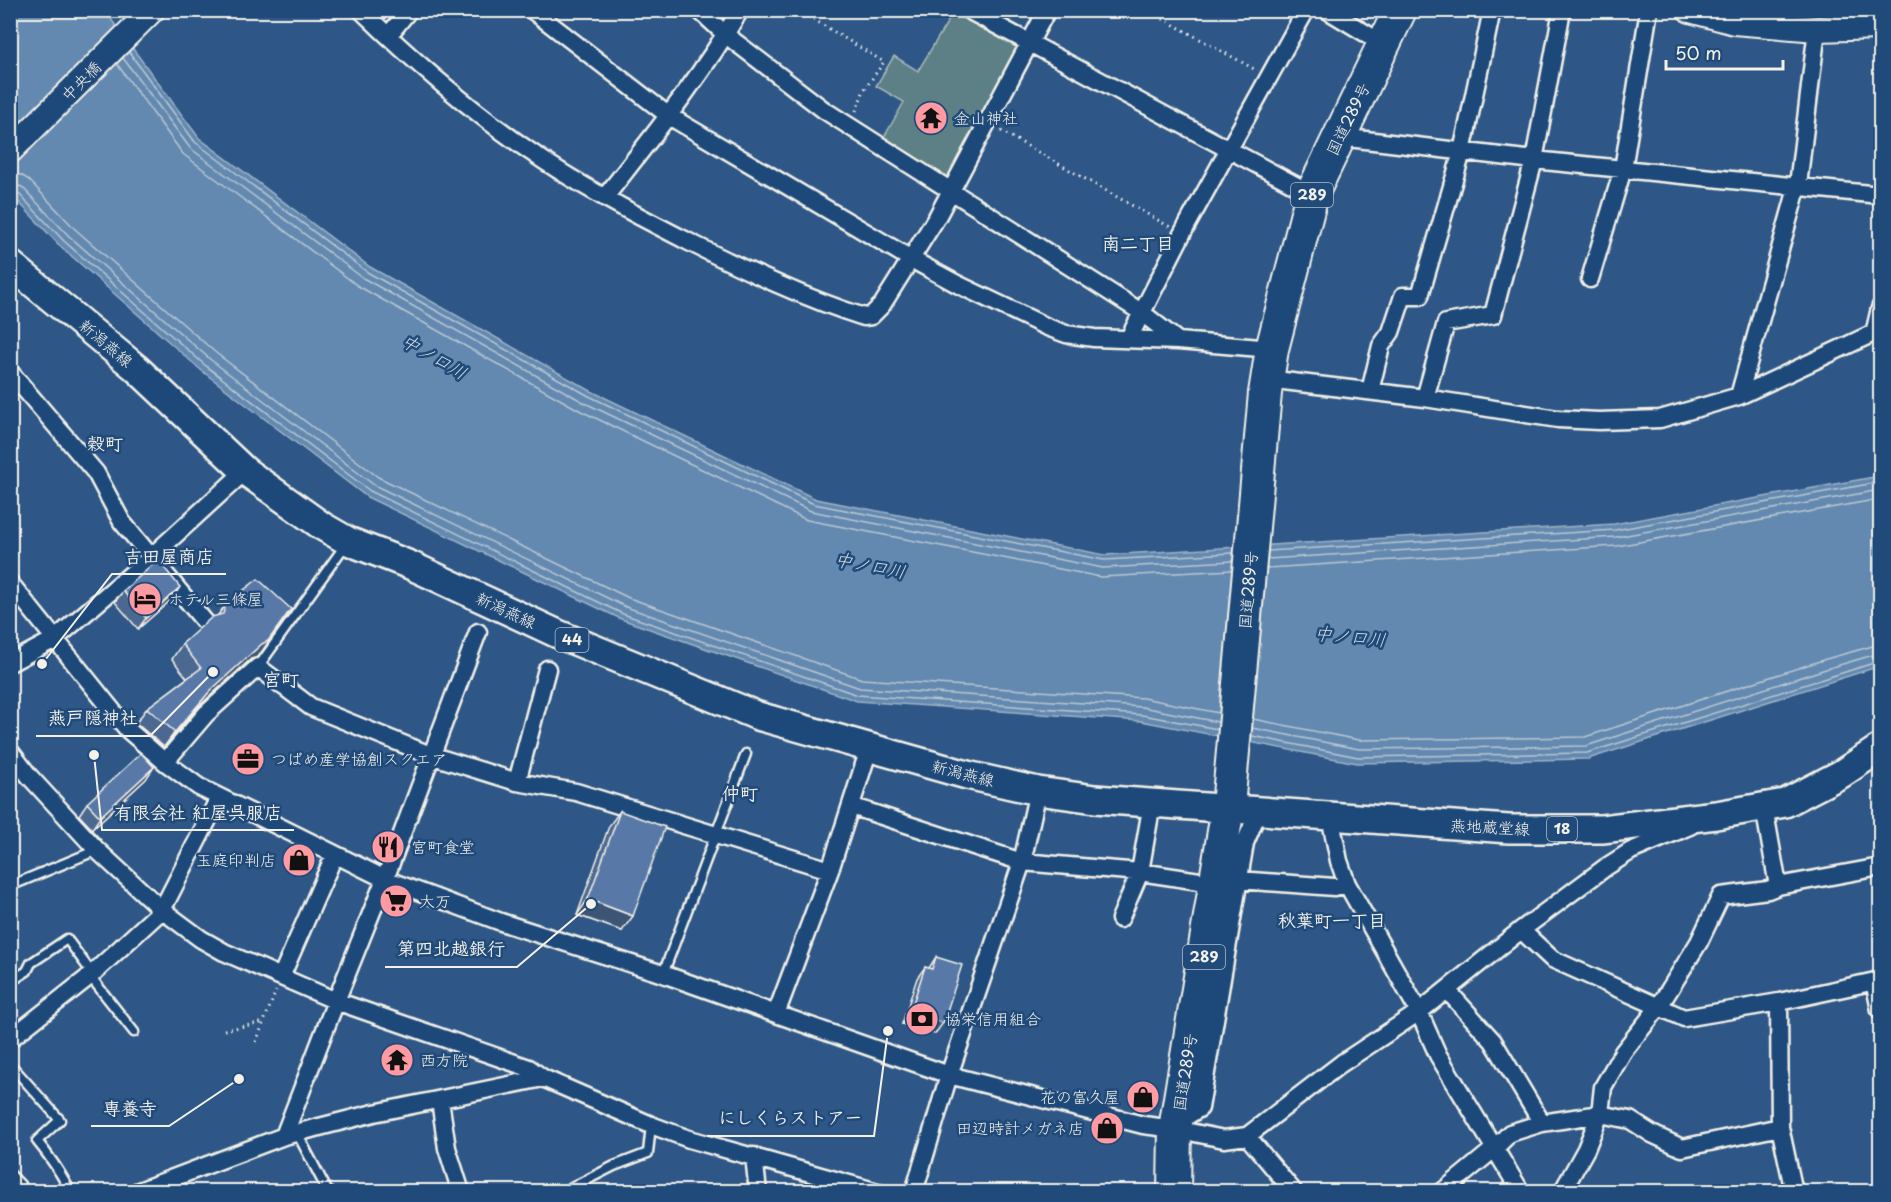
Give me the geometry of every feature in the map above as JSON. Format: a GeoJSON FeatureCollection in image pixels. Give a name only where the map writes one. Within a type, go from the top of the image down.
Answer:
{"type":"FeatureCollection","features":[{"type":"Feature","properties":{"kind":"highway","name":"国道289号"},"geometry":{"type":"LineString","coordinates":[[1174,1191],[1176,1126],[1231,802],[1266,386],[1272,349],[1312,194],[1400,10]]}},
{"type":"Feature","properties":{"kind":"main road","name":"新潟燕線"},"geometry":{"type":"LineString","coordinates":[[10,264],[136,368],[245,471],[322,526],[348,541],[410,565],[558,634],[758,716],[967,775],[1038,791],[1095,799],[1152,803],[1231,802]]}},
{"type":"Feature","properties":{"kind":"main road","name":"燕地蔵堂線"},"geometry":{"type":"LineString","coordinates":[[1231,802],[1330,816],[1509,829],[1602,829],[1716,815],[1785,803],[1841,774],[1881,748]]}},
{"type":"Feature","properties":{"kind":"street","name":"中央橋"},"geometry":{"type":"LineString","coordinates":[[10,151],[152,10]]}},
{"type":"Feature","properties":{"kind":"street"},"geometry":{"type":"LineString","coordinates":[[361,10],[448,88],[527,150],[605,198],[724,260],[768,280],[864,317],[871,316],[882,305],[911,259],[950,192],[1047,10]]}},
{"type":"Feature","properties":{"kind":"street"},"geometry":{"type":"LineString","coordinates":[[388,36],[409,10]]}},
{"type":"Feature","properties":{"kind":"street"},"geometry":{"type":"LineString","coordinates":[[532,10],[669,116],[911,259],[1003,306],[1066,334],[1094,338],[1178,341],[1272,349]]}},
{"type":"Feature","properties":{"kind":"street"},"geometry":{"type":"LineString","coordinates":[[699,10],[726,35],[824,110],[1141,312],[1178,341]]}},
{"type":"Feature","properties":{"kind":"street"},"geometry":{"type":"LineString","coordinates":[[605,198],[669,116],[726,35],[740,10]]}},
{"type":"Feature","properties":{"kind":"street"},"geometry":{"type":"LineString","coordinates":[[968,10],[1312,194]]}},
{"type":"Feature","properties":{"kind":"street"},"geometry":{"type":"LineString","coordinates":[[1129,338],[1182,234],[1305,10]]}},
{"type":"Feature","properties":{"kind":"street"},"geometry":{"type":"LineString","coordinates":[[1327,10],[1385,45]]}},
{"type":"Feature","properties":{"kind":"street"},"geometry":{"type":"LineString","coordinates":[[1370,392],[1381,346],[1391,332],[1403,296],[1420,296],[1462,152],[1492,10]]}},
{"type":"Feature","properties":{"kind":"street"},"geometry":{"type":"LineString","coordinates":[[1425,398],[1446,323],[1493,315],[1534,160],[1562,10]]}},
{"type":"Feature","properties":{"kind":"street"},"geometry":{"type":"LineString","coordinates":[[1590,279],[1623,169],[1649,10]]}},
{"type":"Feature","properties":{"kind":"street"},"geometry":{"type":"LineString","coordinates":[[1690,10],[1734,22],[1817,28],[1881,27]]}},
{"type":"Feature","properties":{"kind":"street"},"geometry":{"type":"LineString","coordinates":[[1739,396],[1798,185],[1817,28]]}},
{"type":"Feature","properties":{"kind":"street"},"geometry":{"type":"LineString","coordinates":[[1340,137],[1534,160],[1881,195]]}},
{"type":"Feature","properties":{"kind":"street"},"geometry":{"type":"LineString","coordinates":[[1266,386],[1370,392],[1425,398],[1558,419],[1599,421],[1660,419],[1739,396],[1877,332],[1881,308]]}},
{"type":"Feature","properties":{"kind":"street"},"geometry":{"type":"LineString","coordinates":[[10,372],[96,473],[122,522],[205,622]]}},
{"type":"Feature","properties":{"kind":"street"},"geometry":{"type":"LineString","coordinates":[[10,663],[55,639],[150,558],[245,471]]}},
{"type":"Feature","properties":{"kind":"street"},"geometry":{"type":"LineString","coordinates":[[10,583],[128,730],[165,762],[199,787],[219,798],[385,879],[501,922],[663,974],[949,1075],[1143,1125],[1176,1126],[1224,1139],[1247,1136],[1342,1064],[1419,1012],[1521,930],[1631,851],[1716,815]]}},
{"type":"Feature","properties":{"kind":"street"},"geometry":{"type":"LineString","coordinates":[[290,1134],[336,1001],[385,879],[478,632]]}},
{"type":"Feature","properties":{"kind":"street"},"geometry":{"type":"LineString","coordinates":[[165,762],[206,714],[258,667],[311,707],[430,755],[517,782],[576,792],[716,837],[830,870]]}},
{"type":"Feature","properties":{"kind":"street"},"geometry":{"type":"LineString","coordinates":[[517,782],[547,669]]}},
{"type":"Feature","properties":{"kind":"street"},"geometry":{"type":"LineString","coordinates":[[776,1014],[830,870],[869,749]]}},
{"type":"Feature","properties":{"kind":"street"},"geometry":{"type":"LineString","coordinates":[[10,751],[29,776],[97,850],[162,910],[201,939],[224,952],[336,1001],[529,1068],[543,1078],[689,1139],[878,1191]]}},
{"type":"Feature","properties":{"kind":"street"},"geometry":{"type":"LineString","coordinates":[[914,1191],[949,1075],[1022,862],[1038,791]]}},
{"type":"Feature","properties":{"kind":"street"},"geometry":{"type":"LineString","coordinates":[[10,1039],[90,976],[162,910],[219,798]]}},
{"type":"Feature","properties":{"kind":"street"},"geometry":{"type":"LineString","coordinates":[[1176,1126],[1200,1108],[1245,843],[1231,802]]}},
{"type":"Feature","properties":{"kind":"street"},"geometry":{"type":"LineString","coordinates":[[1176,1126],[1170,1102],[1213,839],[1231,802]]}},
{"type":"Feature","properties":{"kind":"street"},"geometry":{"type":"LineString","coordinates":[[1120,919],[1140,872],[1152,803]]}},
{"type":"Feature","properties":{"kind":"street"},"geometry":{"type":"LineString","coordinates":[[850,806],[1022,862],[1140,872],[1206,882]]}},
{"type":"Feature","properties":{"kind":"street"},"geometry":{"type":"LineString","coordinates":[[1764,807],[1778,886]]}},
{"type":"Feature","properties":{"kind":"street"},"geometry":{"type":"LineString","coordinates":[[1330,816],[1339,861],[1347,884],[1419,1012],[1438,1055],[1517,1190]]}},
{"type":"Feature","properties":{"kind":"street"},"geometry":{"type":"LineString","coordinates":[[280,977],[335,854]]}},
{"type":"Feature","properties":{"kind":"street"},"geometry":{"type":"LineString","coordinates":[[1562,1191],[1586,1149],[1600,1114],[1603,1087],[1623,1052],[1658,1008],[1699,942],[1721,896],[1768,890],[1778,886],[1881,867]]}},
{"type":"Feature","properties":{"kind":"street"},"geometry":{"type":"LineString","coordinates":[[1238,880],[1334,887],[1347,884]]}},
{"type":"Feature","properties":{"kind":"street"},"geometry":{"type":"LineString","coordinates":[[1521,930],[1552,958],[1684,1018],[1779,1002],[1878,981],[1881,1010]]}},
{"type":"Feature","properties":{"kind":"street"},"geometry":{"type":"LineString","coordinates":[[1447,990],[1494,1041],[1542,1123]]}},
{"type":"Feature","properties":{"kind":"street"},"geometry":{"type":"LineString","coordinates":[[1779,1002],[1780,1127],[1794,1191]]}},
{"type":"Feature","properties":{"kind":"street"},"geometry":{"type":"LineString","coordinates":[[136,1191],[290,1134],[374,1113],[543,1078]]}},
{"type":"Feature","properties":{"kind":"street"},"geometry":{"type":"LineString","coordinates":[[440,1100],[447,1148],[461,1191]]}},
{"type":"Feature","properties":{"kind":"street"},"geometry":{"type":"LineString","coordinates":[[1442,1191],[1510,1133],[1542,1123],[1600,1114],[1630,1120],[1652,1134],[1682,1148],[1780,1127]]}},
{"type":"Feature","properties":{"kind":"street"},"geometry":{"type":"LineString","coordinates":[[1247,1136],[1294,1191]]}},
{"type":"Feature","properties":{"kind":"street"},"geometry":{"type":"LineString","coordinates":[[754,1156],[758,1191]]}},
{"type":"Feature","properties":{"kind":"lane"},"geometry":{"type":"LineString","coordinates":[[258,667],[348,541]]}},
{"type":"Feature","properties":{"kind":"lane"},"geometry":{"type":"LineString","coordinates":[[663,974],[746,754]]}},
{"type":"Feature","properties":{"kind":"lane"},"geometry":{"type":"LineString","coordinates":[[10,886],[97,850]]}},
{"type":"Feature","properties":{"kind":"lane"},"geometry":{"type":"LineString","coordinates":[[10,982],[27,971],[31,963],[68,939],[89,969],[90,976],[134,1032]]}},
{"type":"Feature","properties":{"kind":"lane"},"geometry":{"type":"LineString","coordinates":[[10,1064],[60,1120],[37,1141],[70,1191]]}},
{"type":"Feature","properties":{"kind":"lane"},"geometry":{"type":"LineString","coordinates":[[563,1191],[614,1166],[648,1153],[651,1125]]}},
{"type":"Feature","properties":{"kind":"lane"},"geometry":{"type":"LineString","coordinates":[[290,1134],[328,1191]]}},
{"type":"Feature","properties":{"kind":"lane"},"geometry":{"type":"LineString","coordinates":[[10,1174],[27,1191]]}},
{"type":"Feature","properties":{"kind":"path"},"geometry":{"type":"LineString","coordinates":[[798,10],[884,62],[864,90],[849,126]]}},
{"type":"Feature","properties":{"kind":"path"},"geometry":{"type":"LineString","coordinates":[[1147,10],[1268,76]]}},
{"type":"Feature","properties":{"kind":"path"},"geometry":{"type":"LineString","coordinates":[[986,123],[1182,234]]}},
{"type":"Feature","properties":{"kind":"path"},"geometry":{"type":"LineString","coordinates":[[256,1042],[280,977]]}},
{"type":"Feature","properties":{"kind":"path"},"geometry":{"type":"LineString","coordinates":[[224,1030],[265,1022]]}},
{"type":"Feature","properties":{"kind":"green space"},"geometry":{"type":"Polygon","coordinates":[[[954,11],[963,11],[1024,46],[949,178],[883,139],[904,102],[876,86],[894,56],[918,71],[954,11]]]}},
{"type":"Feature","properties":{"kind":"water","name":"中ノ口川"},"geometry":{"type":"Polygon","coordinates":[[[11,11],[105,11],[199,138],[370,267],[591,391],[816,499],[1105,555],[1614,524],[1880,476],[1880,666],[1588,759],[1357,763],[1141,721],[857,701],[621,619],[367,497],[202,371],[59,245],[11,194],[11,11]]]}},
{"type":"Feature","properties":{"kind":"building","name":"ホテル三條屋"},"geometry":{"type":"Polygon","coordinates":[[[158,560],[180,587],[146,618],[123,591],[158,560]]]}},
{"type":"Feature","properties":{"kind":"building"},"geometry":{"type":"Polygon","coordinates":[[[258,579],[291,609],[268,641],[210,691],[175,732],[147,708],[201,668],[182,644],[212,617],[223,614],[226,604],[258,579]]]}},
{"type":"Feature","properties":{"kind":"building"},"geometry":{"type":"Polygon","coordinates":[[[141,753],[154,767],[100,817],[87,803],[141,753]]]}},
{"type":"Feature","properties":{"kind":"building"},"geometry":{"type":"Polygon","coordinates":[[[620,811],[665,827],[633,916],[588,899],[620,811]]]}},
{"type":"Feature","properties":{"kind":"building"},"geometry":{"type":"Polygon","coordinates":[[[936,957],[962,965],[943,1023],[910,1012],[925,967],[932,969],[936,957]]]}},
{"type":"Feature","properties":{"kind":"place","name":"金山神社"},"geometry":{"type":"Point","coordinates":[931,118]}},
{"type":"Feature","properties":{"kind":"place","name":"ホテル三條屋"},"geometry":{"type":"Point","coordinates":[145,599]}},
{"type":"Feature","properties":{"kind":"place","name":"吉田屋商店"},"geometry":{"type":"Point","coordinates":[42,664]}},
{"type":"Feature","properties":{"kind":"place","name":"燕戸隠神社"},"geometry":{"type":"Point","coordinates":[213,672]}},
{"type":"Feature","properties":{"kind":"place","name":"有限会社 紅屋呉服店"},"geometry":{"type":"Point","coordinates":[94,755]}},
{"type":"Feature","properties":{"kind":"place","name":"つばめ産学協創スクエア"},"geometry":{"type":"Point","coordinates":[248,759]}},
{"type":"Feature","properties":{"kind":"place","name":"宮町食堂"},"geometry":{"type":"Point","coordinates":[388,847]}},
{"type":"Feature","properties":{"kind":"place","name":"玉庭印判店"},"geometry":{"type":"Point","coordinates":[299,860]}},
{"type":"Feature","properties":{"kind":"place","name":"大万"},"geometry":{"type":"Point","coordinates":[396,901]}},
{"type":"Feature","properties":{"kind":"place","name":"第四北越銀行"},"geometry":{"type":"Point","coordinates":[591,904]}},
{"type":"Feature","properties":{"kind":"place","name":"協栄信用組合"},"geometry":{"type":"Point","coordinates":[922,1019]}},
{"type":"Feature","properties":{"kind":"place","name":"にしくらストアー"},"geometry":{"type":"Point","coordinates":[888,1031]}},
{"type":"Feature","properties":{"kind":"place","name":"西方院"},"geometry":{"type":"Point","coordinates":[397,1060]}},
{"type":"Feature","properties":{"kind":"place","name":"専養寺"},"geometry":{"type":"Point","coordinates":[239,1079]}},
{"type":"Feature","properties":{"kind":"place","name":"花の富久屋"},"geometry":{"type":"Point","coordinates":[1143,1097]}},
{"type":"Feature","properties":{"kind":"place","name":"田辺時計メガネ店"},"geometry":{"type":"Point","coordinates":[1107,1128]}},
{"type":"Feature","properties":{"kind":"district","name":"南二丁目"},"geometry":{"type":"Point","coordinates":[1138,244]}},
{"type":"Feature","properties":{"kind":"district","name":"穀町"},"geometry":{"type":"Point","coordinates":[105,444]}},
{"type":"Feature","properties":{"kind":"district","name":"宮町"},"geometry":{"type":"Point","coordinates":[281,680]}},
{"type":"Feature","properties":{"kind":"district","name":"仲町"},"geometry":{"type":"Point","coordinates":[740,794]}},
{"type":"Feature","properties":{"kind":"district","name":"秋葉町一丁目"},"geometry":{"type":"Point","coordinates":[1332,921]}}]}
